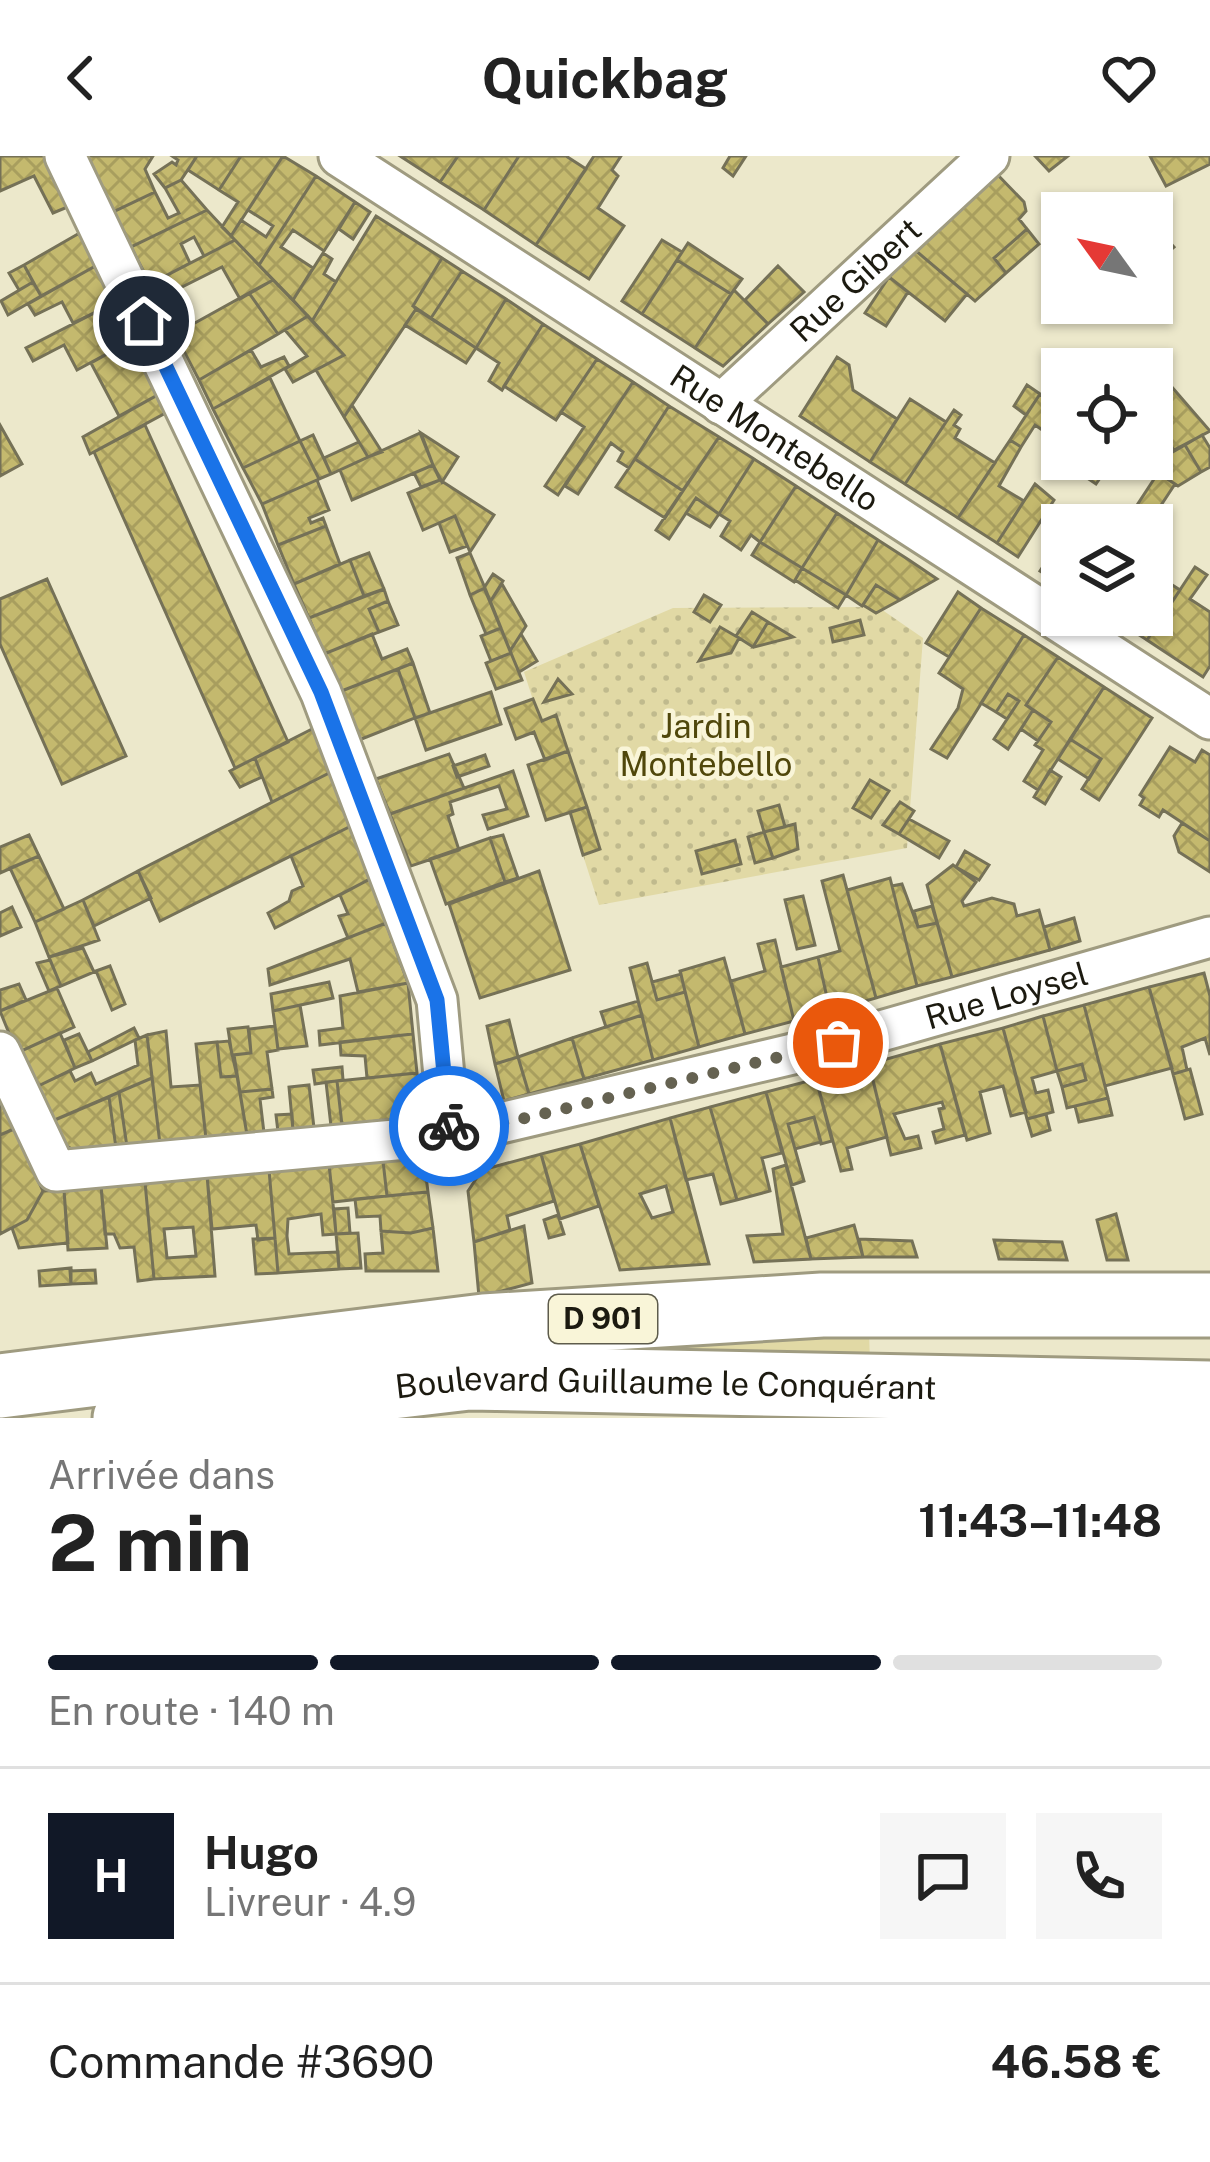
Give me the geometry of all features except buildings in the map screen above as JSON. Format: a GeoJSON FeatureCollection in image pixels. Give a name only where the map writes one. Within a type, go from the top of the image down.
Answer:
{"type":"FeatureCollection","features":[{"type":"Feature","properties":{"kind":"main road","name":"Boulevard Guillaume le Conquérant"},"geometry":{"type":"LineString","coordinates":[[0,1386],[506,1325],[822,1305],[1210,1305]]}},
{"type":"Feature","properties":{"kind":"main road","name":"Boulevard Guillaume le Conquérant"},"geometry":{"type":"LineString","coordinates":[[125,1418],[469,1378],[1210,1393]]}},
{"type":"Feature","properties":{"kind":"street"},"geometry":{"type":"LineString","coordinates":[[65,156],[321,692],[437,1000],[451,1149]]}},
{"type":"Feature","properties":{"kind":"street","name":"Rue Montebello"},"geometry":{"type":"LineString","coordinates":[[340,156],[1210,719]]}},
{"type":"Feature","properties":{"kind":"street","name":"Rue Gibert"},"geometry":{"type":"LineString","coordinates":[[721,404],[989,156]]}},
{"type":"Feature","properties":{"kind":"street","name":"Rue Loysel"},"geometry":{"type":"LineString","coordinates":[[0,1052],[56,1171],[451,1149],[1210,937]]}},
{"type":"Feature","properties":{"kind":"green space","name":"Jardin Montebello"},"geometry":{"type":"Polygon","coordinates":[[[878,607],[923,638],[907,848],[599,905],[524,672],[673,608],[878,607]]]}},
{"type":"Feature","properties":{"kind":"green space"},"geometry":{"type":"Polygon","coordinates":[[[869,1332],[870,1364],[535,1348],[869,1332]]]}},
{"type":"Feature","properties":{"kind":"way so far"},"geometry":{"type":"LineString","coordinates":[[449,1126],[450,1136],[838,1043]]}},
{"type":"Feature","properties":{"kind":"route"},"geometry":{"type":"LineString","coordinates":[[144,321],[321,692],[437,1000],[449,1126]]}}]}
